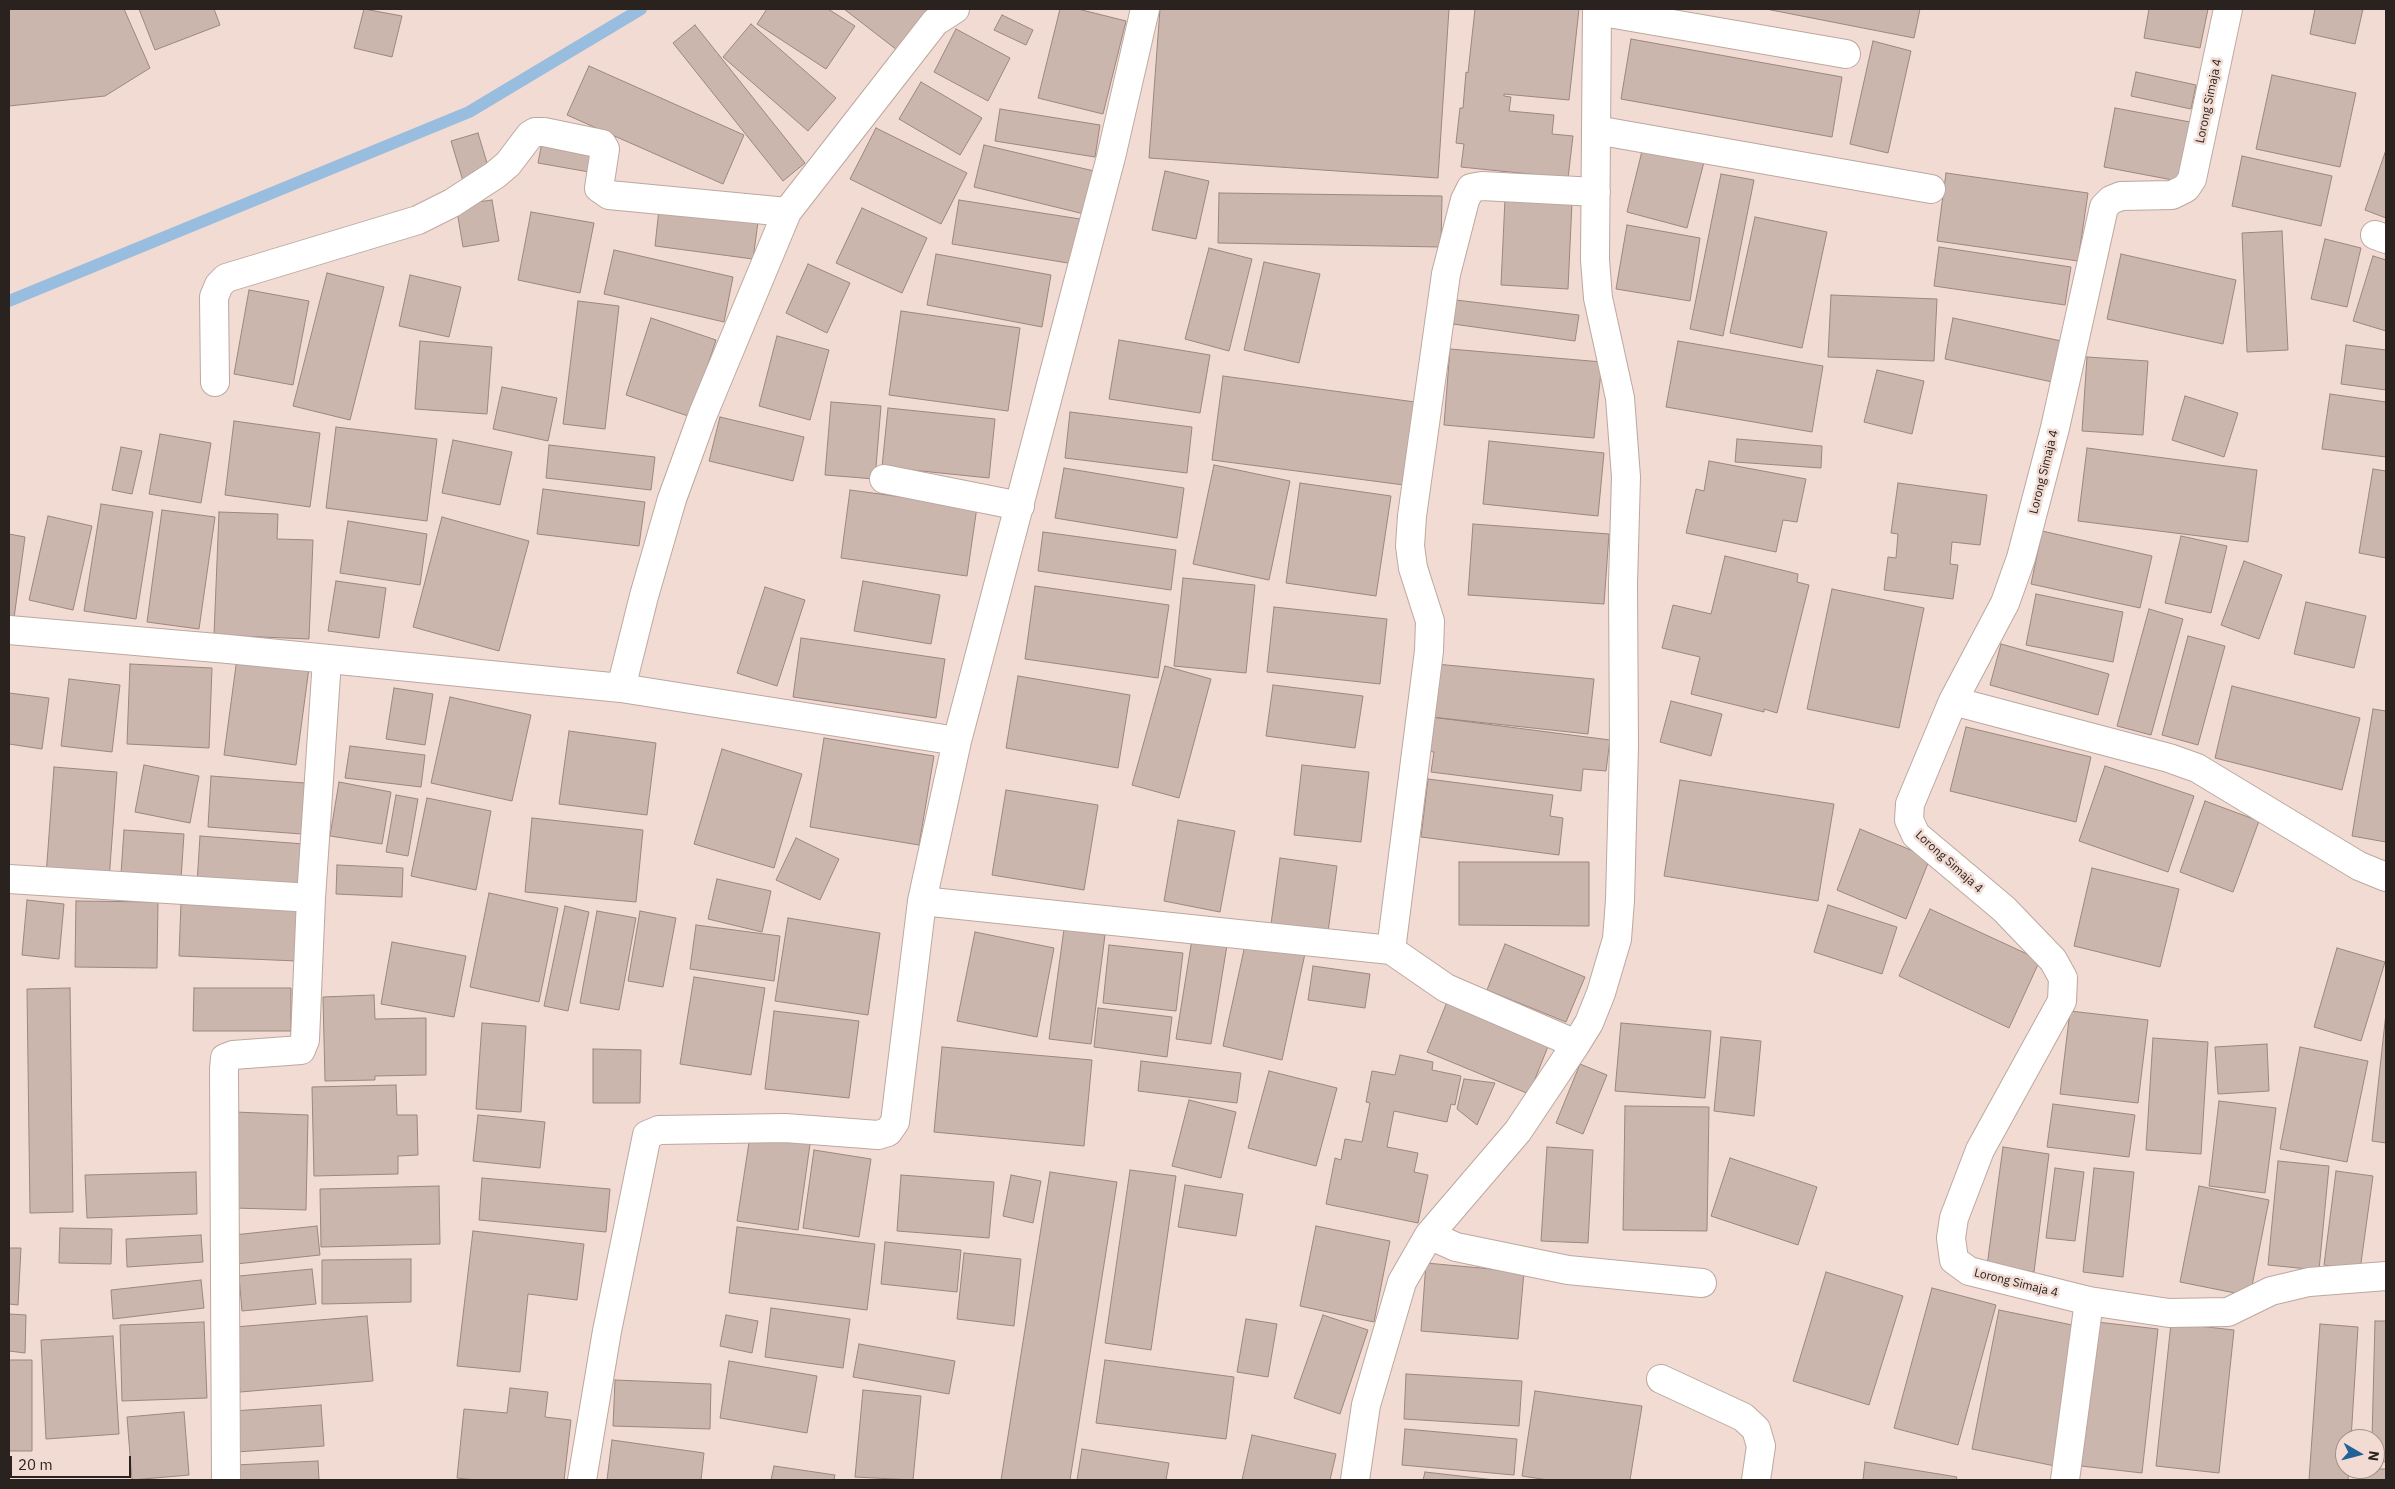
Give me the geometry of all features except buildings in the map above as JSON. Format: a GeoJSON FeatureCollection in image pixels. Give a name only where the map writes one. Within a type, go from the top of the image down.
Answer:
{"type":"FeatureCollection","features":[{"type":"Feature","properties":{"kind":"street"},"geometry":{"type":"LineString","coordinates":[[621,688],[644,596],[672,499],[703,414],[787,212],[935,22],[956,9]]}},
{"type":"Feature","properties":{"kind":"street"},"geometry":{"type":"LineString","coordinates":[[582,1480],[607,1331],[646,1135],[659,1130],[784,1128],[878,1135],[888,1132],[894,1122],[922,901],[957,741],[1020,506],[1053,371],[1111,157],[1145,9]]}},
{"type":"Feature","properties":{"kind":"street","name":"Lorong Simaja 4"},"geometry":{"type":"LineString","coordinates":[[2228,9],[2192,179],[2186,188],[2172,195],[2121,196],[2111,200],[2104,207],[2055,428],[2021,558],[2004,603],[1953,701],[1910,804],[1909,820],[1916,835],[2004,909],[2053,960],[2063,978],[2064,987],[2062,1000],[1980,1150],[1954,1218],[1951,1238],[1954,1260],[1969,1272],[2089,1301],[2169,1313],[2228,1312],[2271,1291],[2309,1282],[2386,1276]]}},
{"type":"Feature","properties":{"kind":"street"},"geometry":{"type":"LineString","coordinates":[[1354,1480],[1366,1405],[1402,1282],[1429,1235],[1518,1131],[1576,1044],[1589,1023],[1601,993],[1617,939],[1620,900],[1624,747],[1626,477],[1620,398],[1598,298],[1595,260],[1597,10],[1846,54]]}},
{"type":"Feature","properties":{"kind":"street"},"geometry":{"type":"LineString","coordinates":[[1596,130],[1931,190]]}},
{"type":"Feature","properties":{"kind":"street"},"geometry":{"type":"LineString","coordinates":[[214,382],[214,297],[219,285],[226,278],[418,220],[452,204],[508,164],[530,135],[535,132],[544,132],[602,144],[605,149],[599,188],[609,195],[787,212]]}},
{"type":"Feature","properties":{"kind":"street"},"geometry":{"type":"LineString","coordinates":[[1391,950],[1429,651],[1430,621],[1413,568],[1410,546],[1412,516],[1446,274],[1465,200],[1471,188],[1482,186],[1596,192]]}},
{"type":"Feature","properties":{"kind":"street"},"geometry":{"type":"LineString","coordinates":[[884,479],[1020,506]]}},
{"type":"Feature","properties":{"kind":"street"},"geometry":{"type":"LineString","coordinates":[[9,630],[621,688],[957,741]]}},
{"type":"Feature","properties":{"kind":"street"},"geometry":{"type":"LineString","coordinates":[[226,1480],[224,1064],[225,1058],[233,1055],[301,1050],[305,1040],[311,898],[327,660]]}},
{"type":"Feature","properties":{"kind":"street"},"geometry":{"type":"LineString","coordinates":[[1953,701],[2169,758],[2197,768],[2359,866],[2386,877]]}},
{"type":"Feature","properties":{"kind":"street"},"geometry":{"type":"LineString","coordinates":[[9,879],[311,898]]}},
{"type":"Feature","properties":{"kind":"street"},"geometry":{"type":"LineString","coordinates":[[922,901],[1391,950],[1446,988],[1576,1044]]}},
{"type":"Feature","properties":{"kind":"street"},"geometry":{"type":"LineString","coordinates":[[1429,1235],[1456,1246],[1568,1270],[1702,1283]]}},
{"type":"Feature","properties":{"kind":"street"},"geometry":{"type":"LineString","coordinates":[[2065,1480],[2089,1301]]}},
{"type":"Feature","properties":{"kind":"street"},"geometry":{"type":"LineString","coordinates":[[1661,1379],[1743,1417],[1756,1429],[1761,1446],[1756,1480]]}},
{"type":"Feature","properties":{"kind":"waterway"},"geometry":{"type":"LineString","coordinates":[[9,301],[469,112],[641,9]]}}]}
